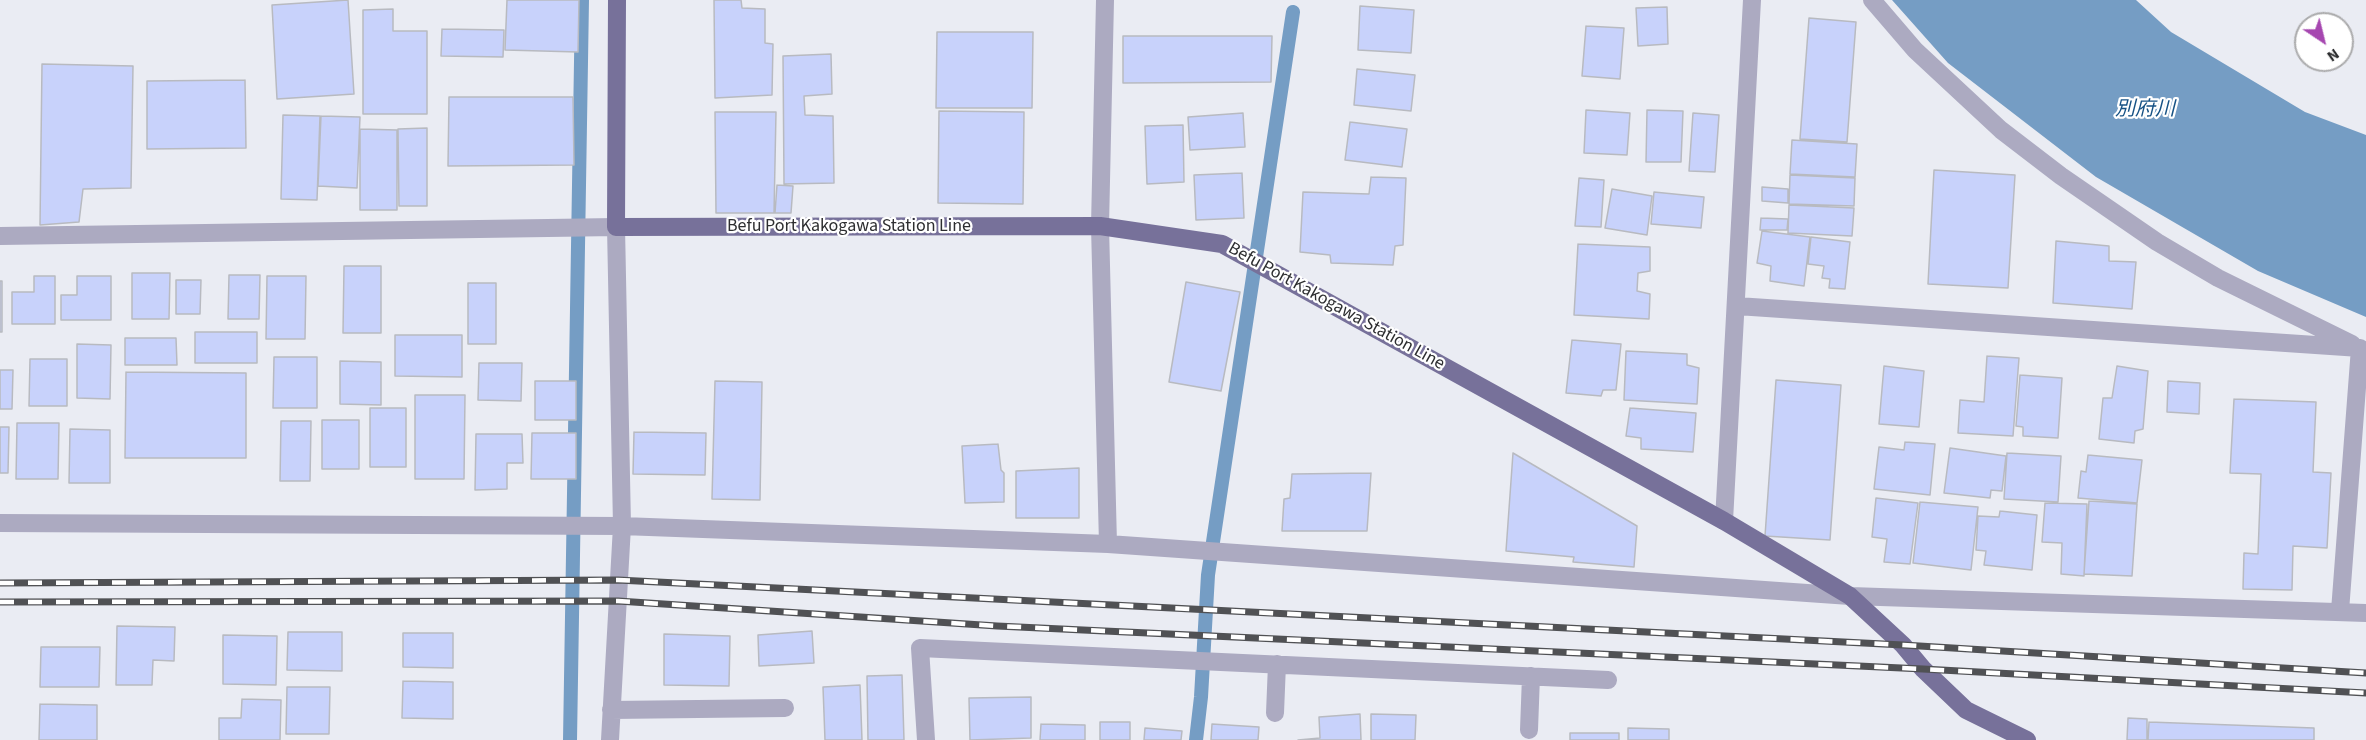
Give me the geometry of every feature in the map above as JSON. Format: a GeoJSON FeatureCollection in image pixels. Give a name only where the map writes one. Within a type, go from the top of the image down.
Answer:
{"type":"FeatureCollection","features":[{"type":"Feature","properties":{"kind":"main road"},"geometry":{"type":"LineString","coordinates":[[611,227],[617,0]]}},
{"type":"Feature","properties":{"kind":"main road","name":"Befu Port Kakogawa Station Line"},"geometry":{"type":"LineString","coordinates":[[611,227],[1100,226],[1222,244],[1724,521],[1850,596],[1904,645],[1923,669],[1966,710],[2027,740]]}},
{"type":"Feature","properties":{"kind":"street"},"geometry":{"type":"LineString","coordinates":[[1106,0],[1100,226],[1108,544]]}},
{"type":"Feature","properties":{"kind":"street"},"geometry":{"type":"LineString","coordinates":[[1724,521],[1752,0]]}},
{"type":"Feature","properties":{"kind":"street"},"geometry":{"type":"LineString","coordinates":[[1872,0],[1915,50],[2001,129],[2061,176],[2157,242],[2198,266],[2363,349]]}},
{"type":"Feature","properties":{"kind":"street"},"geometry":{"type":"LineString","coordinates":[[0,236],[611,227],[622,526],[610,740]]}},
{"type":"Feature","properties":{"kind":"street"},"geometry":{"type":"LineString","coordinates":[[1737,306],[2363,349]]}},
{"type":"Feature","properties":{"kind":"street"},"geometry":{"type":"LineString","coordinates":[[2340,611],[2363,349]]}},
{"type":"Feature","properties":{"kind":"street"},"geometry":{"type":"LineString","coordinates":[[0,523],[622,526],[1108,544],[1850,596],[2366,613]]}},
{"type":"Feature","properties":{"kind":"street"},"geometry":{"type":"LineString","coordinates":[[926,740],[920,648],[1608,680]]}},
{"type":"Feature","properties":{"kind":"street"},"geometry":{"type":"LineString","coordinates":[[1275,713],[1277,664]]}},
{"type":"Feature","properties":{"kind":"street"},"geometry":{"type":"LineString","coordinates":[[1529,730],[1531,676]]}},
{"type":"Feature","properties":{"kind":"street"},"geometry":{"type":"LineString","coordinates":[[611,710],[785,708]]}},
{"type":"Feature","properties":{"kind":"water","name":"別府川"},"geometry":{"type":"Polygon","coordinates":[[[1892,0],[2136,0],[2171,32],[2305,112],[2366,135],[2366,317],[2258,271],[2096,177],[1948,63],[1892,0]]]}},
{"type":"Feature","properties":{"kind":"building"},"geometry":{"type":"Polygon","coordinates":[[[348,0],[354,94],[277,99],[272,5],[348,0]]]}},
{"type":"Feature","properties":{"kind":"building"},"geometry":{"type":"Polygon","coordinates":[[[507,0],[579,0],[578,52],[505,50],[507,0]]]}},
{"type":"Feature","properties":{"kind":"building"},"geometry":{"type":"Polygon","coordinates":[[[714,0],[741,0],[742,8],[765,9],[765,43],[773,44],[772,95],[715,98],[714,0]]]}},
{"type":"Feature","properties":{"kind":"building"},"geometry":{"type":"Polygon","coordinates":[[[1360,6],[1414,10],[1411,53],[1358,50],[1360,6]]]}},
{"type":"Feature","properties":{"kind":"building"},"geometry":{"type":"Polygon","coordinates":[[[1667,7],[1668,44],[1638,46],[1636,8],[1667,7]]]}},
{"type":"Feature","properties":{"kind":"building"},"geometry":{"type":"Polygon","coordinates":[[[393,9],[393,31],[427,31],[427,114],[363,114],[363,10],[393,9]]]}},
{"type":"Feature","properties":{"kind":"building"},"geometry":{"type":"Polygon","coordinates":[[[1809,18],[1856,22],[1847,142],[1800,139],[1809,18]]]}},
{"type":"Feature","properties":{"kind":"building"},"geometry":{"type":"Polygon","coordinates":[[[1586,26],[1624,28],[1620,79],[1582,76],[1586,26]]]}},
{"type":"Feature","properties":{"kind":"building"},"geometry":{"type":"Polygon","coordinates":[[[442,29],[504,30],[503,57],[441,56],[442,29]]]}},
{"type":"Feature","properties":{"kind":"building"},"geometry":{"type":"Polygon","coordinates":[[[937,32],[1033,32],[1032,108],[936,108],[937,32]]]}},
{"type":"Feature","properties":{"kind":"building"},"geometry":{"type":"Polygon","coordinates":[[[1123,36],[1272,36],[1271,82],[1123,83],[1123,36]]]}},
{"type":"Feature","properties":{"kind":"building"},"geometry":{"type":"Polygon","coordinates":[[[831,54],[832,94],[804,96],[805,115],[833,116],[834,183],[784,184],[783,56],[831,54]]]}},
{"type":"Feature","properties":{"kind":"building"},"geometry":{"type":"Polygon","coordinates":[[[42,64],[133,66],[131,188],[83,189],[79,222],[40,225],[42,64]]]}},
{"type":"Feature","properties":{"kind":"building"},"geometry":{"type":"Polygon","coordinates":[[[1357,69],[1415,75],[1411,111],[1354,105],[1357,69]]]}},
{"type":"Feature","properties":{"kind":"building"},"geometry":{"type":"Polygon","coordinates":[[[245,80],[246,148],[147,149],[147,81],[245,80]]]}},
{"type":"Feature","properties":{"kind":"building"},"geometry":{"type":"Polygon","coordinates":[[[449,97],[573,97],[574,165],[448,166],[449,97]]]}},
{"type":"Feature","properties":{"kind":"building"},"geometry":{"type":"Polygon","coordinates":[[[1586,110],[1630,113],[1627,155],[1584,153],[1586,110]]]}},
{"type":"Feature","properties":{"kind":"building"},"geometry":{"type":"Polygon","coordinates":[[[1647,110],[1683,111],[1681,162],[1646,162],[1647,110]]]}},
{"type":"Feature","properties":{"kind":"building"},"geometry":{"type":"Polygon","coordinates":[[[939,111],[1024,112],[1023,204],[938,203],[939,111]]]}},
{"type":"Feature","properties":{"kind":"building"},"geometry":{"type":"Polygon","coordinates":[[[715,112],[776,112],[774,213],[716,213],[715,112]]]}},
{"type":"Feature","properties":{"kind":"building"},"geometry":{"type":"Polygon","coordinates":[[[1243,113],[1245,147],[1190,150],[1188,117],[1243,113]]]}},
{"type":"Feature","properties":{"kind":"building"},"geometry":{"type":"Polygon","coordinates":[[[1693,113],[1719,115],[1715,172],[1689,171],[1693,113]]]}},
{"type":"Feature","properties":{"kind":"building"},"geometry":{"type":"Polygon","coordinates":[[[283,115],[320,116],[317,200],[281,199],[283,115]]]}},
{"type":"Feature","properties":{"kind":"building"},"geometry":{"type":"Polygon","coordinates":[[[321,116],[360,117],[357,188],[318,186],[321,116]]]}},
{"type":"Feature","properties":{"kind":"building"},"geometry":{"type":"Polygon","coordinates":[[[1350,122],[1407,129],[1402,167],[1345,160],[1350,122]]]}},
{"type":"Feature","properties":{"kind":"building"},"geometry":{"type":"Polygon","coordinates":[[[1183,125],[1184,182],[1147,184],[1145,126],[1183,125]]]}},
{"type":"Feature","properties":{"kind":"building"},"geometry":{"type":"Polygon","coordinates":[[[427,128],[427,206],[399,206],[398,129],[427,128]]]}},
{"type":"Feature","properties":{"kind":"building"},"geometry":{"type":"Polygon","coordinates":[[[360,129],[397,130],[397,210],[360,210],[360,129]]]}},
{"type":"Feature","properties":{"kind":"building"},"geometry":{"type":"Polygon","coordinates":[[[1792,140],[1857,144],[1855,177],[1790,174],[1792,140]]]}},
{"type":"Feature","properties":{"kind":"building"},"geometry":{"type":"Polygon","coordinates":[[[1934,170],[2015,175],[2008,288],[1928,284],[1934,170]]]}},
{"type":"Feature","properties":{"kind":"building"},"geometry":{"type":"Polygon","coordinates":[[[1242,173],[1244,218],[1196,220],[1194,175],[1242,173]]]}},
{"type":"Feature","properties":{"kind":"building"},"geometry":{"type":"Polygon","coordinates":[[[1790,175],[1855,178],[1854,206],[1789,204],[1790,175]]]}},
{"type":"Feature","properties":{"kind":"building"},"geometry":{"type":"Polygon","coordinates":[[[1371,177],[1406,178],[1403,245],[1395,246],[1393,265],[1331,263],[1330,255],[1300,252],[1303,192],[1369,194],[1371,177]]]}},
{"type":"Feature","properties":{"kind":"building"},"geometry":{"type":"Polygon","coordinates":[[[1579,178],[1604,180],[1601,227],[1575,226],[1579,178]]]}},
{"type":"Feature","properties":{"kind":"building"},"geometry":{"type":"Polygon","coordinates":[[[777,185],[793,186],[791,213],[775,213],[777,185]]]}},
{"type":"Feature","properties":{"kind":"building"},"geometry":{"type":"Polygon","coordinates":[[[1762,187],[1788,189],[1788,203],[1762,201],[1762,187]]]}},
{"type":"Feature","properties":{"kind":"building"},"geometry":{"type":"Polygon","coordinates":[[[1612,189],[1652,196],[1647,235],[1605,228],[1612,189]]]}},
{"type":"Feature","properties":{"kind":"building"},"geometry":{"type":"Polygon","coordinates":[[[1654,192],[1704,197],[1701,228],[1651,224],[1654,192]]]}},
{"type":"Feature","properties":{"kind":"building"},"geometry":{"type":"Polygon","coordinates":[[[1789,205],[1854,208],[1852,236],[1788,233],[1789,205]]]}},
{"type":"Feature","properties":{"kind":"building"},"geometry":{"type":"Polygon","coordinates":[[[1761,218],[1788,219],[1787,230],[1760,230],[1761,218]]]}},
{"type":"Feature","properties":{"kind":"building"},"geometry":{"type":"Polygon","coordinates":[[[1762,231],[1810,237],[1804,286],[1770,281],[1771,266],[1757,263],[1762,231]]]}},
{"type":"Feature","properties":{"kind":"building"},"geometry":{"type":"Polygon","coordinates":[[[1811,237],[1850,242],[1845,289],[1829,288],[1830,279],[1822,278],[1824,266],[1808,264],[1811,237]]]}},
{"type":"Feature","properties":{"kind":"building"},"geometry":{"type":"Polygon","coordinates":[[[2056,241],[2109,246],[2109,261],[2136,262],[2132,309],[2053,303],[2056,241]]]}},
{"type":"Feature","properties":{"kind":"building"},"geometry":{"type":"Polygon","coordinates":[[[1578,244],[1650,247],[1650,271],[1638,273],[1637,291],[1650,294],[1649,319],[1574,315],[1578,244]]]}},
{"type":"Feature","properties":{"kind":"building"},"geometry":{"type":"Polygon","coordinates":[[[344,266],[381,266],[381,333],[343,333],[344,266]]]}},
{"type":"Feature","properties":{"kind":"building"},"geometry":{"type":"Polygon","coordinates":[[[132,273],[170,273],[169,319],[132,319],[132,273]]]}},
{"type":"Feature","properties":{"kind":"building"},"geometry":{"type":"Polygon","coordinates":[[[229,275],[260,275],[259,319],[228,319],[229,275]]]}},
{"type":"Feature","properties":{"kind":"building"},"geometry":{"type":"Polygon","coordinates":[[[34,276],[55,276],[55,324],[12,324],[12,292],[34,292],[34,276]]]}},
{"type":"Feature","properties":{"kind":"building"},"geometry":{"type":"Polygon","coordinates":[[[77,276],[111,276],[111,320],[61,320],[61,295],[77,295],[77,276]]]}},
{"type":"Feature","properties":{"kind":"building"},"geometry":{"type":"Polygon","coordinates":[[[267,276],[306,276],[305,339],[266,339],[267,276]]]}},
{"type":"Feature","properties":{"kind":"building"},"geometry":{"type":"Polygon","coordinates":[[[176,280],[201,280],[200,314],[176,314],[176,280]]]}},
{"type":"Feature","properties":{"kind":"building"},"geometry":{"type":"Polygon","coordinates":[[[0,281],[2,281],[2,332],[0,332],[0,281]]]}},
{"type":"Feature","properties":{"kind":"building"},"geometry":{"type":"Polygon","coordinates":[[[1186,282],[1240,292],[1221,391],[1169,382],[1186,282]]]}},
{"type":"Feature","properties":{"kind":"building"},"geometry":{"type":"Polygon","coordinates":[[[468,283],[496,283],[496,344],[468,344],[468,283]]]}},
{"type":"Feature","properties":{"kind":"building"},"geometry":{"type":"Polygon","coordinates":[[[195,332],[257,332],[257,363],[195,363],[195,332]]]}},
{"type":"Feature","properties":{"kind":"building"},"geometry":{"type":"Polygon","coordinates":[[[395,335],[462,335],[462,377],[395,376],[395,335]]]}},
{"type":"Feature","properties":{"kind":"building"},"geometry":{"type":"Polygon","coordinates":[[[125,338],[176,338],[177,365],[125,365],[125,338]]]}},
{"type":"Feature","properties":{"kind":"building"},"geometry":{"type":"Polygon","coordinates":[[[1572,340],[1621,344],[1616,390],[1603,390],[1601,396],[1566,393],[1572,340]]]}},
{"type":"Feature","properties":{"kind":"building"},"geometry":{"type":"Polygon","coordinates":[[[77,344],[111,345],[110,399],[77,398],[77,344]]]}},
{"type":"Feature","properties":{"kind":"building"},"geometry":{"type":"Polygon","coordinates":[[[1626,351],[1687,354],[1687,365],[1699,368],[1697,404],[1624,400],[1626,351]]]}},
{"type":"Feature","properties":{"kind":"building"},"geometry":{"type":"Polygon","coordinates":[[[1987,356],[2019,358],[2013,436],[1958,433],[1960,400],[1984,402],[1987,356]]]}},
{"type":"Feature","properties":{"kind":"building"},"geometry":{"type":"Polygon","coordinates":[[[274,357],[317,357],[317,408],[273,408],[274,357]]]}},
{"type":"Feature","properties":{"kind":"building"},"geometry":{"type":"Polygon","coordinates":[[[30,359],[67,359],[67,406],[29,406],[30,359]]]}},
{"type":"Feature","properties":{"kind":"building"},"geometry":{"type":"Polygon","coordinates":[[[340,361],[381,362],[381,405],[340,404],[340,361]]]}},
{"type":"Feature","properties":{"kind":"building"},"geometry":{"type":"Polygon","coordinates":[[[479,363],[522,363],[521,401],[478,400],[479,363]]]}},
{"type":"Feature","properties":{"kind":"building"},"geometry":{"type":"Polygon","coordinates":[[[1884,366],[1924,371],[1919,427],[1879,424],[1884,366]]]}},
{"type":"Feature","properties":{"kind":"building"},"geometry":{"type":"Polygon","coordinates":[[[2117,366],[2148,371],[2143,429],[2135,431],[2134,443],[2099,439],[2103,398],[2112,398],[2117,366]]]}},
{"type":"Feature","properties":{"kind":"building"},"geometry":{"type":"Polygon","coordinates":[[[0,370],[13,370],[12,409],[0,409],[0,370]]]}},
{"type":"Feature","properties":{"kind":"building"},"geometry":{"type":"Polygon","coordinates":[[[126,372],[246,373],[246,458],[125,458],[126,372]]]}},
{"type":"Feature","properties":{"kind":"building"},"geometry":{"type":"Polygon","coordinates":[[[2020,375],[2062,378],[2058,438],[2023,436],[2023,427],[2016,426],[2020,375]]]}},
{"type":"Feature","properties":{"kind":"building"},"geometry":{"type":"Polygon","coordinates":[[[1776,380],[1841,385],[1830,540],[1765,536],[1776,380]]]}},
{"type":"Feature","properties":{"kind":"building"},"geometry":{"type":"Polygon","coordinates":[[[535,381],[576,381],[576,420],[535,420],[535,381]]]}},
{"type":"Feature","properties":{"kind":"building"},"geometry":{"type":"Polygon","coordinates":[[[715,381],[762,382],[760,500],[712,499],[715,381]]]}},
{"type":"Feature","properties":{"kind":"building"},"geometry":{"type":"Polygon","coordinates":[[[2168,381],[2200,383],[2199,414],[2167,412],[2168,381]]]}},
{"type":"Feature","properties":{"kind":"building"},"geometry":{"type":"Polygon","coordinates":[[[415,395],[465,395],[464,479],[415,479],[415,395]]]}},
{"type":"Feature","properties":{"kind":"building"},"geometry":{"type":"Polygon","coordinates":[[[2234,399],[2316,402],[2313,472],[2331,473],[2327,548],[2293,546],[2292,590],[2243,589],[2244,553],[2258,554],[2261,474],[2230,473],[2234,399]]]}},
{"type":"Feature","properties":{"kind":"building"},"geometry":{"type":"Polygon","coordinates":[[[370,408],[406,408],[406,467],[370,467],[370,408]]]}},
{"type":"Feature","properties":{"kind":"building"},"geometry":{"type":"Polygon","coordinates":[[[1630,408],[1696,413],[1693,452],[1641,449],[1641,438],[1626,436],[1630,408]]]}},
{"type":"Feature","properties":{"kind":"building"},"geometry":{"type":"Polygon","coordinates":[[[322,420],[359,420],[359,469],[322,469],[322,420]]]}},
{"type":"Feature","properties":{"kind":"building"},"geometry":{"type":"Polygon","coordinates":[[[281,421],[311,421],[310,481],[280,481],[281,421]]]}},
{"type":"Feature","properties":{"kind":"building"},"geometry":{"type":"Polygon","coordinates":[[[17,423],[59,423],[58,479],[16,479],[17,423]]]}},
{"type":"Feature","properties":{"kind":"building"},"geometry":{"type":"Polygon","coordinates":[[[0,427],[9,427],[8,473],[0,473],[0,427]]]}},
{"type":"Feature","properties":{"kind":"building"},"geometry":{"type":"Polygon","coordinates":[[[70,429],[110,430],[110,483],[69,483],[70,429]]]}},
{"type":"Feature","properties":{"kind":"building"},"geometry":{"type":"Polygon","coordinates":[[[634,432],[706,433],[705,475],[633,474],[634,432]]]}},
{"type":"Feature","properties":{"kind":"building"},"geometry":{"type":"Polygon","coordinates":[[[532,433],[576,433],[576,479],[531,479],[532,433]]]}},
{"type":"Feature","properties":{"kind":"building"},"geometry":{"type":"Polygon","coordinates":[[[476,434],[522,434],[523,463],[507,463],[507,489],[475,490],[476,434]]]}},
{"type":"Feature","properties":{"kind":"building"},"geometry":{"type":"Polygon","coordinates":[[[1905,442],[1935,444],[1930,495],[1874,489],[1879,447],[1904,450],[1905,442]]]}},
{"type":"Feature","properties":{"kind":"building"},"geometry":{"type":"Polygon","coordinates":[[[998,444],[1001,470],[1004,473],[1004,502],[965,503],[962,446],[998,444]]]}},
{"type":"Feature","properties":{"kind":"building"},"geometry":{"type":"Polygon","coordinates":[[[1950,448],[2006,456],[2002,491],[1991,490],[1990,498],[1944,493],[1950,448]]]}},
{"type":"Feature","properties":{"kind":"building"},"geometry":{"type":"Polygon","coordinates":[[[1513,453],[1637,526],[1634,567],[1573,562],[1574,557],[1506,551],[1513,453]]]}},
{"type":"Feature","properties":{"kind":"building"},"geometry":{"type":"Polygon","coordinates":[[[2007,453],[2061,456],[2058,502],[2004,499],[2007,453]]]}},
{"type":"Feature","properties":{"kind":"building"},"geometry":{"type":"Polygon","coordinates":[[[2088,455],[2142,460],[2137,503],[2078,498],[2081,471],[2086,472],[2088,455]]]}},
{"type":"Feature","properties":{"kind":"building"},"geometry":{"type":"Polygon","coordinates":[[[1079,468],[1079,518],[1016,518],[1016,471],[1079,468]]]}},
{"type":"Feature","properties":{"kind":"building"},"geometry":{"type":"Polygon","coordinates":[[[1371,473],[1367,531],[1282,531],[1284,499],[1290,498],[1292,474],[1371,473]]]}},
{"type":"Feature","properties":{"kind":"building"},"geometry":{"type":"Polygon","coordinates":[[[1876,498],[1918,503],[1910,564],[1884,562],[1887,539],[1872,537],[1876,498]]]}},
{"type":"Feature","properties":{"kind":"building"},"geometry":{"type":"Polygon","coordinates":[[[2089,501],[2137,504],[2132,576],[2084,574],[2089,501]]]}},
{"type":"Feature","properties":{"kind":"building"},"geometry":{"type":"Polygon","coordinates":[[[1920,502],[1978,507],[1971,570],[1913,563],[1920,502]]]}},
{"type":"Feature","properties":{"kind":"building"},"geometry":{"type":"Polygon","coordinates":[[[2045,503],[2087,504],[2084,576],[2061,574],[2062,543],[2042,542],[2045,503]]]}},
{"type":"Feature","properties":{"kind":"building"},"geometry":{"type":"Polygon","coordinates":[[[2000,511],[2037,515],[2032,570],[1984,565],[1986,551],[1976,550],[1978,516],[1999,517],[2000,511]]]}},
{"type":"Feature","properties":{"kind":"building"},"geometry":{"type":"Polygon","coordinates":[[[117,626],[175,627],[174,661],[153,660],[152,685],[116,685],[117,626]]]}},
{"type":"Feature","properties":{"kind":"building"},"geometry":{"type":"Polygon","coordinates":[[[812,631],[814,663],[759,666],[758,635],[812,631]]]}},
{"type":"Feature","properties":{"kind":"building"},"geometry":{"type":"Polygon","coordinates":[[[288,632],[342,632],[342,671],[287,670],[288,632]]]}},
{"type":"Feature","properties":{"kind":"building"},"geometry":{"type":"Polygon","coordinates":[[[403,633],[453,633],[453,668],[403,667],[403,633]]]}},
{"type":"Feature","properties":{"kind":"building"},"geometry":{"type":"Polygon","coordinates":[[[664,634],[730,636],[729,686],[664,685],[664,634]]]}},
{"type":"Feature","properties":{"kind":"building"},"geometry":{"type":"Polygon","coordinates":[[[223,635],[277,636],[276,685],[223,684],[223,635]]]}},
{"type":"Feature","properties":{"kind":"building"},"geometry":{"type":"Polygon","coordinates":[[[41,647],[100,647],[99,687],[40,687],[41,647]]]}},
{"type":"Feature","properties":{"kind":"building"},"geometry":{"type":"Polygon","coordinates":[[[902,675],[904,740],[868,740],[867,676],[902,675]]]}},
{"type":"Feature","properties":{"kind":"building"},"geometry":{"type":"Polygon","coordinates":[[[403,681],[453,682],[453,719],[402,718],[403,681]]]}},
{"type":"Feature","properties":{"kind":"building"},"geometry":{"type":"Polygon","coordinates":[[[860,685],[862,740],[825,740],[823,687],[860,685]]]}},
{"type":"Feature","properties":{"kind":"building"},"geometry":{"type":"Polygon","coordinates":[[[287,687],[330,687],[329,734],[286,734],[287,687]]]}},
{"type":"Feature","properties":{"kind":"building"},"geometry":{"type":"Polygon","coordinates":[[[1031,697],[1031,738],[970,740],[969,698],[1031,697]]]}},
{"type":"Feature","properties":{"kind":"building"},"geometry":{"type":"Polygon","coordinates":[[[242,699],[281,700],[280,740],[219,740],[219,718],[241,718],[242,699]]]}},
{"type":"Feature","properties":{"kind":"building"},"geometry":{"type":"Polygon","coordinates":[[[40,704],[97,705],[97,740],[39,740],[40,704]]]}},
{"type":"Feature","properties":{"kind":"building"},"geometry":{"type":"Polygon","coordinates":[[[1360,714],[1361,740],[1298,740],[1320,738],[1319,717],[1360,714]]]}},
{"type":"Feature","properties":{"kind":"building"},"geometry":{"type":"Polygon","coordinates":[[[1371,714],[1416,715],[1415,740],[1371,740],[1371,714]]]}},
{"type":"Feature","properties":{"kind":"building"},"geometry":{"type":"Polygon","coordinates":[[[2128,718],[2147,719],[2147,740],[2127,740],[2128,718]]]}},
{"type":"Feature","properties":{"kind":"building"},"geometry":{"type":"Polygon","coordinates":[[[1100,722],[1130,722],[1130,740],[1100,740],[1100,722]]]}},
{"type":"Feature","properties":{"kind":"building"},"geometry":{"type":"Polygon","coordinates":[[[2149,722],[2314,728],[2314,740],[2148,740],[2149,722]]]}},
{"type":"Feature","properties":{"kind":"building"},"geometry":{"type":"Polygon","coordinates":[[[1041,724],[1085,725],[1085,740],[1040,740],[1041,724]]]}},
{"type":"Feature","properties":{"kind":"building"},"geometry":{"type":"Polygon","coordinates":[[[1212,724],[1259,727],[1258,740],[1211,740],[1212,724]]]}},
{"type":"Feature","properties":{"kind":"building"},"geometry":{"type":"Polygon","coordinates":[[[1145,728],[1182,731],[1181,740],[1144,740],[1145,728]]]}},
{"type":"Feature","properties":{"kind":"building"},"geometry":{"type":"Polygon","coordinates":[[[1628,728],[1669,729],[1669,740],[1628,740],[1628,728]]]}},
{"type":"Feature","properties":{"kind":"building"},"geometry":{"type":"Polygon","coordinates":[[[1570,733],[1619,733],[1619,740],[1570,740],[1570,733]]]}},
{"type":"Feature","properties":{"kind":"waterway"},"geometry":{"type":"LineString","coordinates":[[570,740],[582,0]]}},
{"type":"Feature","properties":{"kind":"waterway"},"geometry":{"type":"LineString","coordinates":[[1196,740],[1201,697],[1208,575],[1293,12]]}},
{"type":"Feature","properties":{"kind":"railway"},"geometry":{"type":"LineString","coordinates":[[0,583],[618,580],[1903,645],[2366,673]]}},
{"type":"Feature","properties":{"kind":"railway"},"geometry":{"type":"LineString","coordinates":[[0,602],[618,601],[997,626],[1923,669],[2366,693]]}}]}
